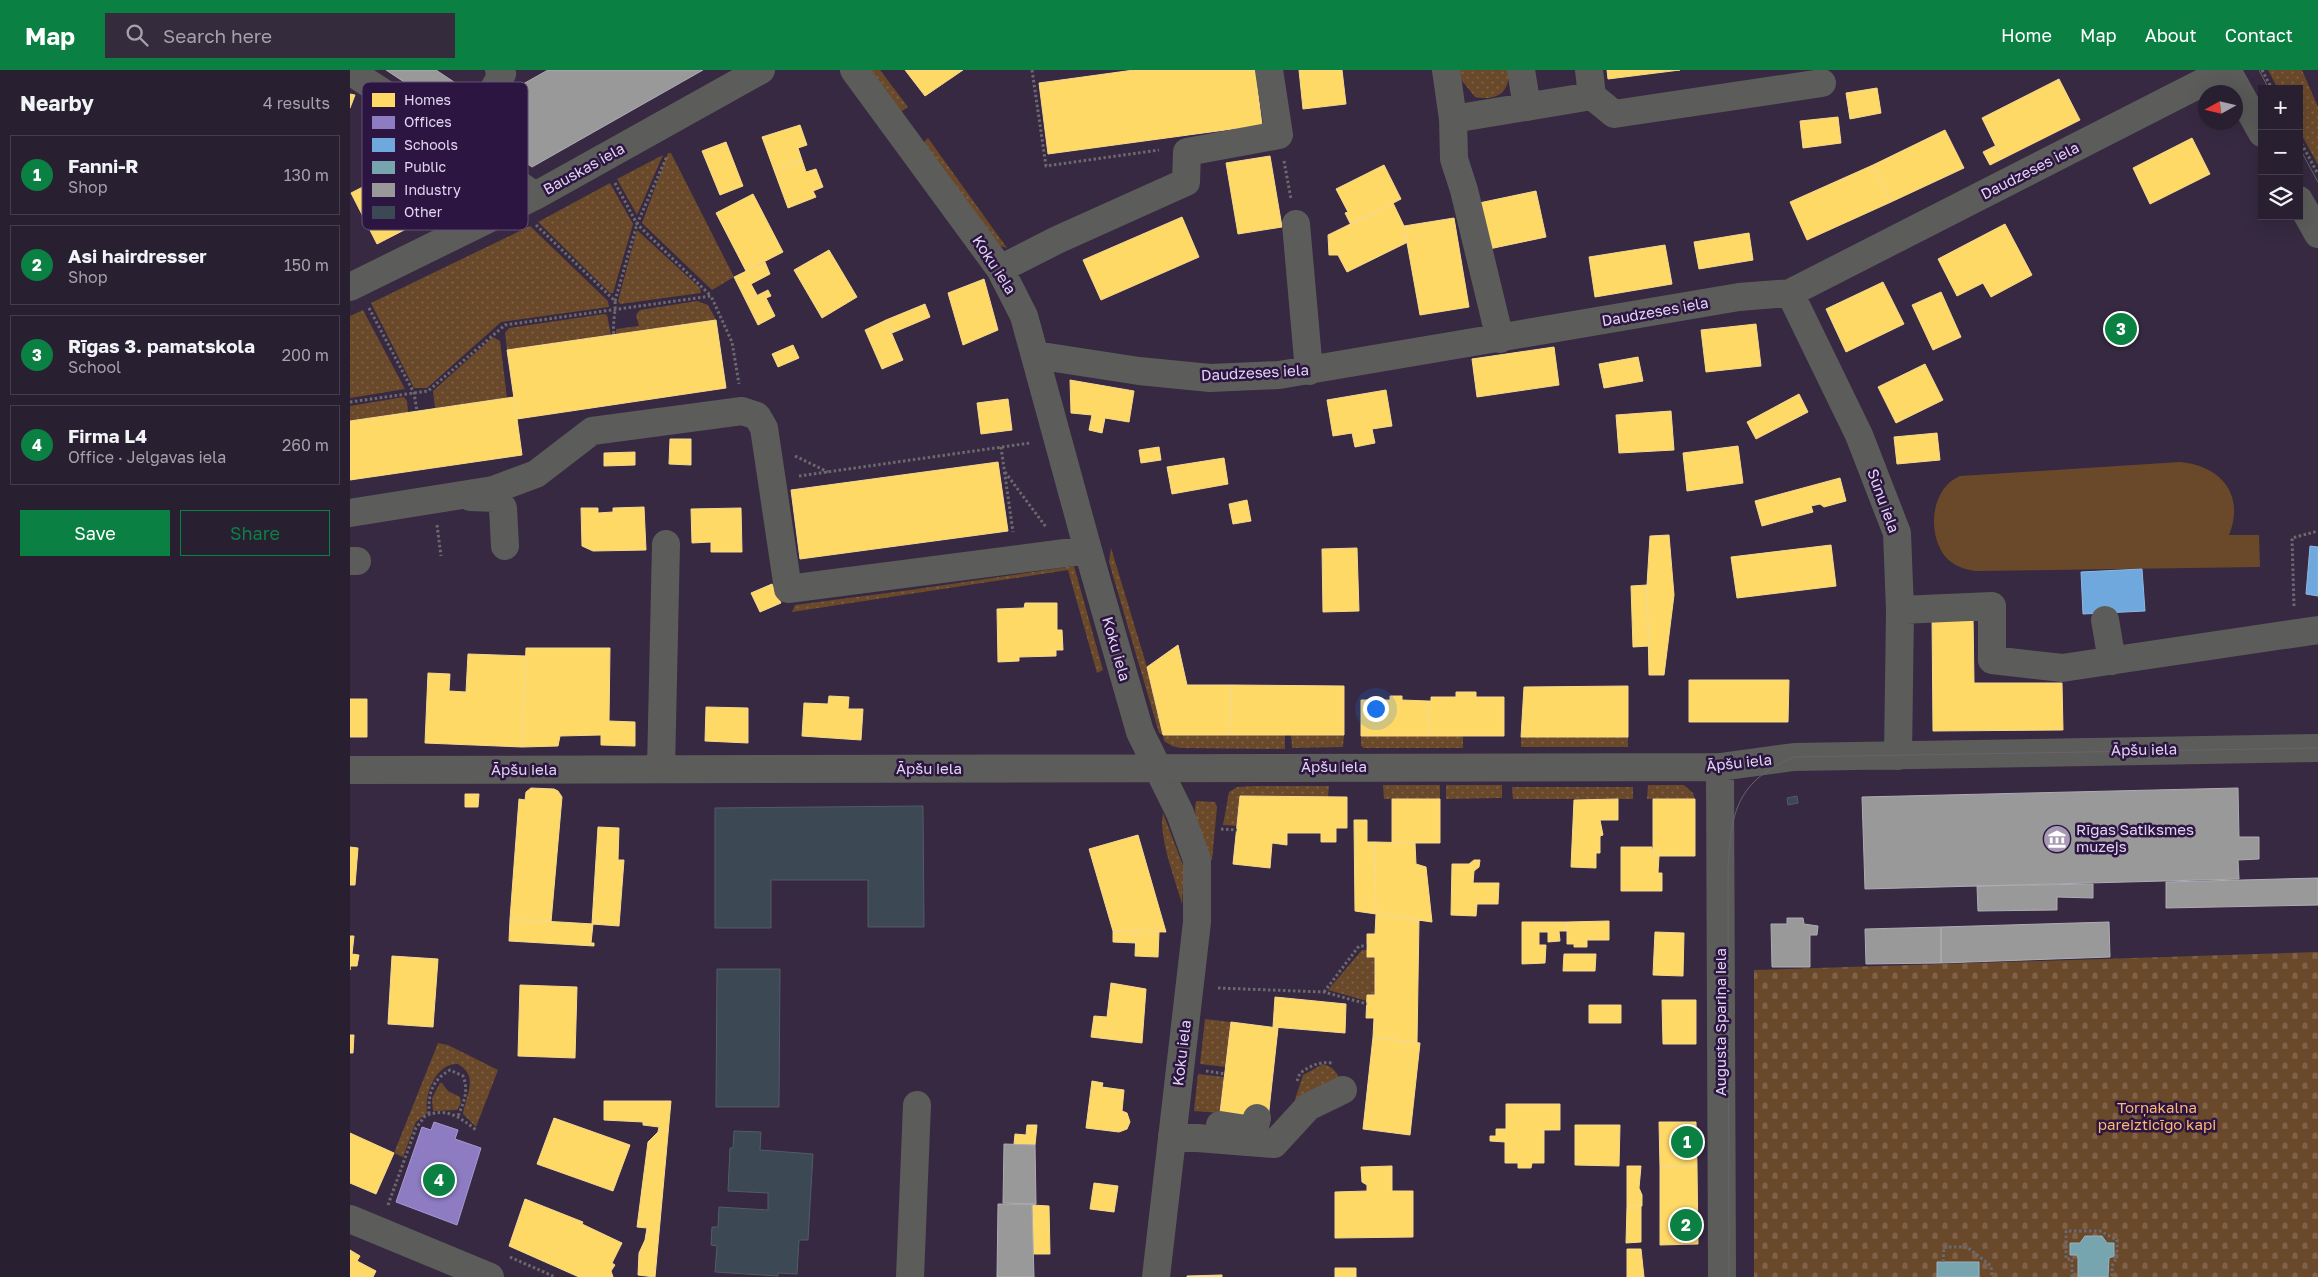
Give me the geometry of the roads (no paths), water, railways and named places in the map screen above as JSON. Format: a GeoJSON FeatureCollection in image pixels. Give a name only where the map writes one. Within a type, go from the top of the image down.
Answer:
{"type":"FeatureCollection","features":[{"type":"Feature","properties":{"kind":"street"},"geometry":{"type":"LineString","coordinates":[[498,82],[502,74],[499,70]]}},
{"type":"Feature","properties":{"kind":"street","name":"Bauskas iela"},"geometry":{"type":"LineString","coordinates":[[528,211],[761,70]]}},
{"type":"Feature","properties":{"kind":"street","name":"Koku iela"},"geometry":{"type":"LineString","coordinates":[[854,70],[1000,269],[1024,316],[1140,732],[1180,813],[1197,860],[1197,922],[1156,1277]]}},
{"type":"Feature","properties":{"kind":"street"},"geometry":{"type":"LineString","coordinates":[[1000,269],[1057,240],[1186,182],[1187,152],[1279,135],[1269,70]]}},
{"type":"Feature","properties":{"kind":"street"},"geometry":{"type":"LineString","coordinates":[[1446,70],[1453,118],[1454,160],[1464,190],[1500,339]]}},
{"type":"Feature","properties":{"kind":"street"},"geometry":{"type":"LineString","coordinates":[[1521,70],[1527,107]]}},
{"type":"Feature","properties":{"kind":"street"},"geometry":{"type":"LineString","coordinates":[[2227,70],[2260,130]]}},
{"type":"Feature","properties":{"kind":"street","name":"Daudzeses iela"},"geometry":{"type":"LineString","coordinates":[[1035,355],[1139,371],[1210,378],[1279,375],[1739,298],[1790,293],[2227,70]]}},
{"type":"Feature","properties":{"kind":"street"},"geometry":{"type":"LineString","coordinates":[[354,72],[369,82]]}},
{"type":"Feature","properties":{"kind":"street"},"geometry":{"type":"LineString","coordinates":[[1453,118],[1527,107],[1591,83],[1614,114],[1822,83]]}},
{"type":"Feature","properties":{"kind":"street"},"geometry":{"type":"LineString","coordinates":[[528,204],[533,209]]}},
{"type":"Feature","properties":{"kind":"street"},"geometry":{"type":"LineString","coordinates":[[2303,207],[2318,234]]}},
{"type":"Feature","properties":{"kind":"street"},"geometry":{"type":"LineString","coordinates":[[1296,224],[1309,370]]}},
{"type":"Feature","properties":{"kind":"street","name":"Bauskas iela"},"geometry":{"type":"LineString","coordinates":[[358,295],[490,230]]}},
{"type":"Feature","properties":{"kind":"street","name":"Sūnu iela"},"geometry":{"type":"LineString","coordinates":[[1790,293],[1859,435],[1897,533],[1900,610],[1898,756]]}},
{"type":"Feature","properties":{"kind":"street"},"geometry":{"type":"LineString","coordinates":[[350,513],[493,490],[536,474],[592,432],[742,411],[757,416],[764,428],[788,589],[1088,550]]}},
{"type":"Feature","properties":{"kind":"street"},"geometry":{"type":"LineString","coordinates":[[464,496],[496,498],[503,508],[505,546]]}},
{"type":"Feature","properties":{"kind":"street"},"geometry":{"type":"LineString","coordinates":[[660,769],[666,544]]}},
{"type":"Feature","properties":{"kind":"street"},"geometry":{"type":"LineString","coordinates":[[1900,610],[1992,606],[1992,660],[2062,668],[2306,631]]}},
{"type":"Feature","properties":{"kind":"street"},"geometry":{"type":"LineString","coordinates":[[2105,620],[2112,661]]}},
{"type":"Feature","properties":{"kind":"street","name":"Āpšu iela"},"geometry":{"type":"LineString","coordinates":[[350,770],[1720,767],[1794,757],[2318,748]]}},
{"type":"Feature","properties":{"kind":"street","name":"Augusta Spariņa iela"},"geometry":{"type":"LineString","coordinates":[[1720,767],[1722,1277]]}},
{"type":"Feature","properties":{"kind":"street"},"geometry":{"type":"LineString","coordinates":[[1173,1127],[1274,1144],[1308,1107],[1343,1090]]}},
{"type":"Feature","properties":{"kind":"street"},"geometry":{"type":"LineString","coordinates":[[910,1277],[917,1105]]}},
{"type":"Feature","properties":{"kind":"street"},"geometry":{"type":"LineString","coordinates":[[1173,1127],[1246,1129],[1254,1126],[1256,1118]]}},
{"type":"Feature","properties":{"kind":"street"},"geometry":{"type":"LineString","coordinates":[[350,1219],[490,1277]]}},
{"type":"Feature","properties":{"kind":"tram line"},"geometry":{"type":"LineString","coordinates":[[2259,70],[2267,85]]}},
{"type":"Feature","properties":{"kind":"tram line"},"geometry":{"type":"LineString","coordinates":[[2303,154],[2318,182]]}},
{"type":"Feature","properties":{"kind":"tram line"},"geometry":{"type":"LineString","coordinates":[[1729,1277],[1729,848],[1735,814],[1741,800],[1760,776],[1794,757],[2318,748]]}},
{"type":"Feature","properties":{"kind":"place","name":"Rīgas 3. pamatskola"},"geometry":{"type":"Point","coordinates":[2121,329]}},
{"type":"Feature","properties":{"kind":"place","name":"Rīgas Satiksmes muzejs"},"geometry":{"type":"Point","coordinates":[2057,839]}},
{"type":"Feature","properties":{"kind":"place","name":"Fanni-R"},"geometry":{"type":"Point","coordinates":[1687,1142]}},
{"type":"Feature","properties":{"kind":"place","name":"Firma L4"},"geometry":{"type":"Point","coordinates":[439,1180]}},
{"type":"Feature","properties":{"kind":"place","name":"Asi hairdresser"},"geometry":{"type":"Point","coordinates":[1686,1225]}},
{"type":"Feature","properties":{"kind":"park label","name":"Torņakalna pareizticīgo kapi"},"geometry":{"type":"Point","coordinates":[2157,1116]}}]}
